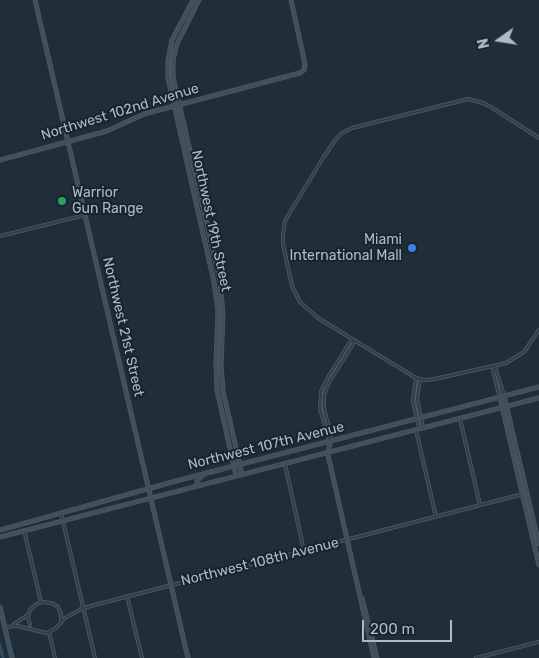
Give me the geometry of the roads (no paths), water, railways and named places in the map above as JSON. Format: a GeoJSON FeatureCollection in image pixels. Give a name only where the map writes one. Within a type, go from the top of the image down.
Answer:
{"type":"FeatureCollection","features":[{"type":"Feature","properties":{"kind":"street","name":"Northwest 21st Street"},"geometry":{"type":"LineString","coordinates":[[35,0],[188,658]]}},
{"type":"Feature","properties":{"kind":"street","name":"Northwest 19th Street"},"geometry":{"type":"LineString","coordinates":[[193,0],[175,33],[169,50],[168,83],[176,105],[220,281],[223,314],[222,386],[242,474]]}},
{"type":"Feature","properties":{"kind":"street","name":"Northwest 19th Street"},"geometry":{"type":"LineString","coordinates":[[199,0],[180,36],[174,54],[174,82],[176,105],[214,282],[218,312],[217,384],[236,475]]}},
{"type":"Feature","properties":{"kind":"street","name":"Northwest 102nd Avenue"},"geometry":{"type":"LineString","coordinates":[[0,160],[107,131],[133,118],[176,105],[296,74],[304,70],[305,60],[291,0]]}},
{"type":"Feature","properties":{"kind":"street"},"geometry":{"type":"LineString","coordinates":[[539,138],[483,103],[468,99],[352,128],[342,133],[336,139],[288,214],[284,225],[283,244],[292,286],[300,302],[318,318],[416,378],[437,379],[506,363],[520,356],[527,349],[539,330]]}},
{"type":"Feature","properties":{"kind":"street"},"geometry":{"type":"LineString","coordinates":[[0,236],[85,214]]}},
{"type":"Feature","properties":{"kind":"street"},"geometry":{"type":"LineString","coordinates":[[354,340],[350,342],[321,391],[320,409],[330,442],[328,452],[375,658]]}},
{"type":"Feature","properties":{"kind":"street"},"geometry":{"type":"LineString","coordinates":[[494,366],[493,371],[505,406],[539,564]]}},
{"type":"Feature","properties":{"kind":"street"},"geometry":{"type":"LineString","coordinates":[[416,378],[413,399],[418,418]]}},
{"type":"Feature","properties":{"kind":"street"},"geometry":{"type":"LineString","coordinates":[[420,379],[417,399],[419,428],[436,517]]}},
{"type":"Feature","properties":{"kind":"street","name":"Northwest 107th Avenue"},"geometry":{"type":"LineString","coordinates":[[0,530],[149,488],[539,387]]}},
{"type":"Feature","properties":{"kind":"street","name":"Northwest 107th Avenue"},"geometry":{"type":"LineString","coordinates":[[0,537],[539,398]]}},
{"type":"Feature","properties":{"kind":"street"},"geometry":{"type":"LineString","coordinates":[[459,418],[480,505]]}},
{"type":"Feature","properties":{"kind":"street"},"geometry":{"type":"LineString","coordinates":[[284,463],[304,551]]}},
{"type":"Feature","properties":{"kind":"street"},"geometry":{"type":"LineString","coordinates":[[197,486],[197,481],[204,474]]}},
{"type":"Feature","properties":{"kind":"street"},"geometry":{"type":"LineString","coordinates":[[525,494],[539,544]]}},
{"type":"Feature","properties":{"kind":"street","name":"Northwest 108th Avenue"},"geometry":{"type":"LineString","coordinates":[[49,632],[55,629],[61,621],[83,608],[525,494]]}},
{"type":"Feature","properties":{"kind":"street"},"geometry":{"type":"LineString","coordinates":[[60,512],[95,658]]}},
{"type":"Feature","properties":{"kind":"street"},"geometry":{"type":"LineString","coordinates":[[24,530],[41,602]]}},
{"type":"Feature","properties":{"kind":"street"},"geometry":{"type":"LineString","coordinates":[[127,596],[142,658]]}},
{"type":"Feature","properties":{"kind":"street"},"geometry":{"type":"LineString","coordinates":[[5,627],[24,619],[32,607],[41,602],[48,602],[58,607],[61,621]]}},
{"type":"Feature","properties":{"kind":"street"},"geometry":{"type":"LineString","coordinates":[[0,607],[12,658]]}},
{"type":"Feature","properties":{"kind":"street"},"geometry":{"type":"LineString","coordinates":[[29,614],[30,625]]}},
{"type":"Feature","properties":{"kind":"street"},"geometry":{"type":"LineString","coordinates":[[12,625],[43,633],[49,632],[54,658]]}},
{"type":"Feature","properties":{"kind":"street"},"geometry":{"type":"LineString","coordinates":[[476,658],[539,642]]}},
{"type":"Feature","properties":{"kind":"waterway"},"geometry":{"type":"LineString","coordinates":[[0,645],[3,658]]}},
{"type":"Feature","properties":{"kind":"place","name":"Warrior Gun Range"},"geometry":{"type":"Point","coordinates":[62,201]}},
{"type":"Feature","properties":{"kind":"place","name":"Miami International Mall"},"geometry":{"type":"Point","coordinates":[412,248]}}]}
